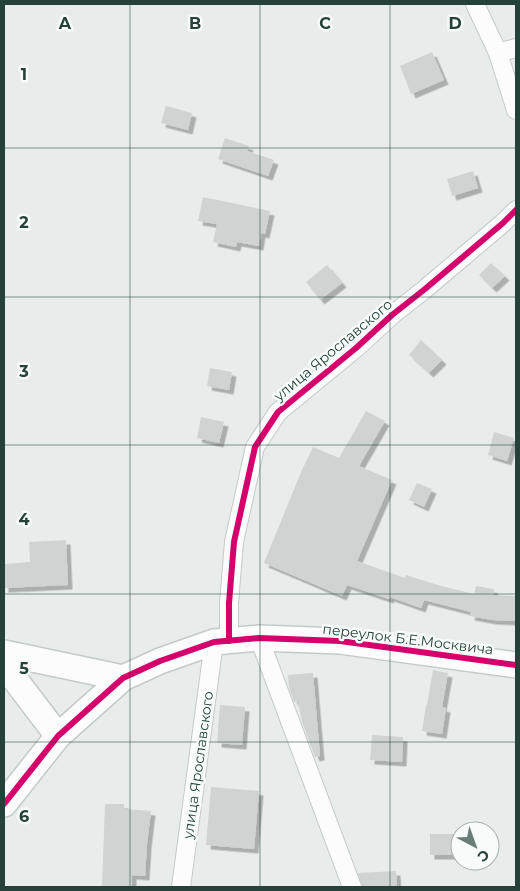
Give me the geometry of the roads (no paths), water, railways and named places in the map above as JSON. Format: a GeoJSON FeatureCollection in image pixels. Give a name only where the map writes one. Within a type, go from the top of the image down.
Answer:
{"type":"FeatureCollection","features":[{"type":"Feature","properties":{"kind":"street"},"geometry":{"type":"LineString","coordinates":[[475,4],[498,53],[516,110]]}},
{"type":"Feature","properties":{"kind":"street"},"geometry":{"type":"LineString","coordinates":[[498,53],[516,48]]}},
{"type":"Feature","properties":{"kind":"street","name":"улица Ярославского"},"geometry":{"type":"LineString","coordinates":[[181,887],[229,603],[234,542],[255,447],[278,412],[356,348],[516,210]]}},
{"type":"Feature","properties":{"kind":"street"},"geometry":{"type":"LineString","coordinates":[[259,638],[352,887]]}},
{"type":"Feature","properties":{"kind":"street","name":"переулок Б.Е.Москвича"},"geometry":{"type":"LineString","coordinates":[[4,804],[58,736],[123,678],[160,661],[222,642],[259,638],[340,641],[516,665]]}},
{"type":"Feature","properties":{"kind":"street"},"geometry":{"type":"LineString","coordinates":[[4,653],[123,678]]}},
{"type":"Feature","properties":{"kind":"street"},"geometry":{"type":"LineString","coordinates":[[4,665],[58,736]]}}]}
